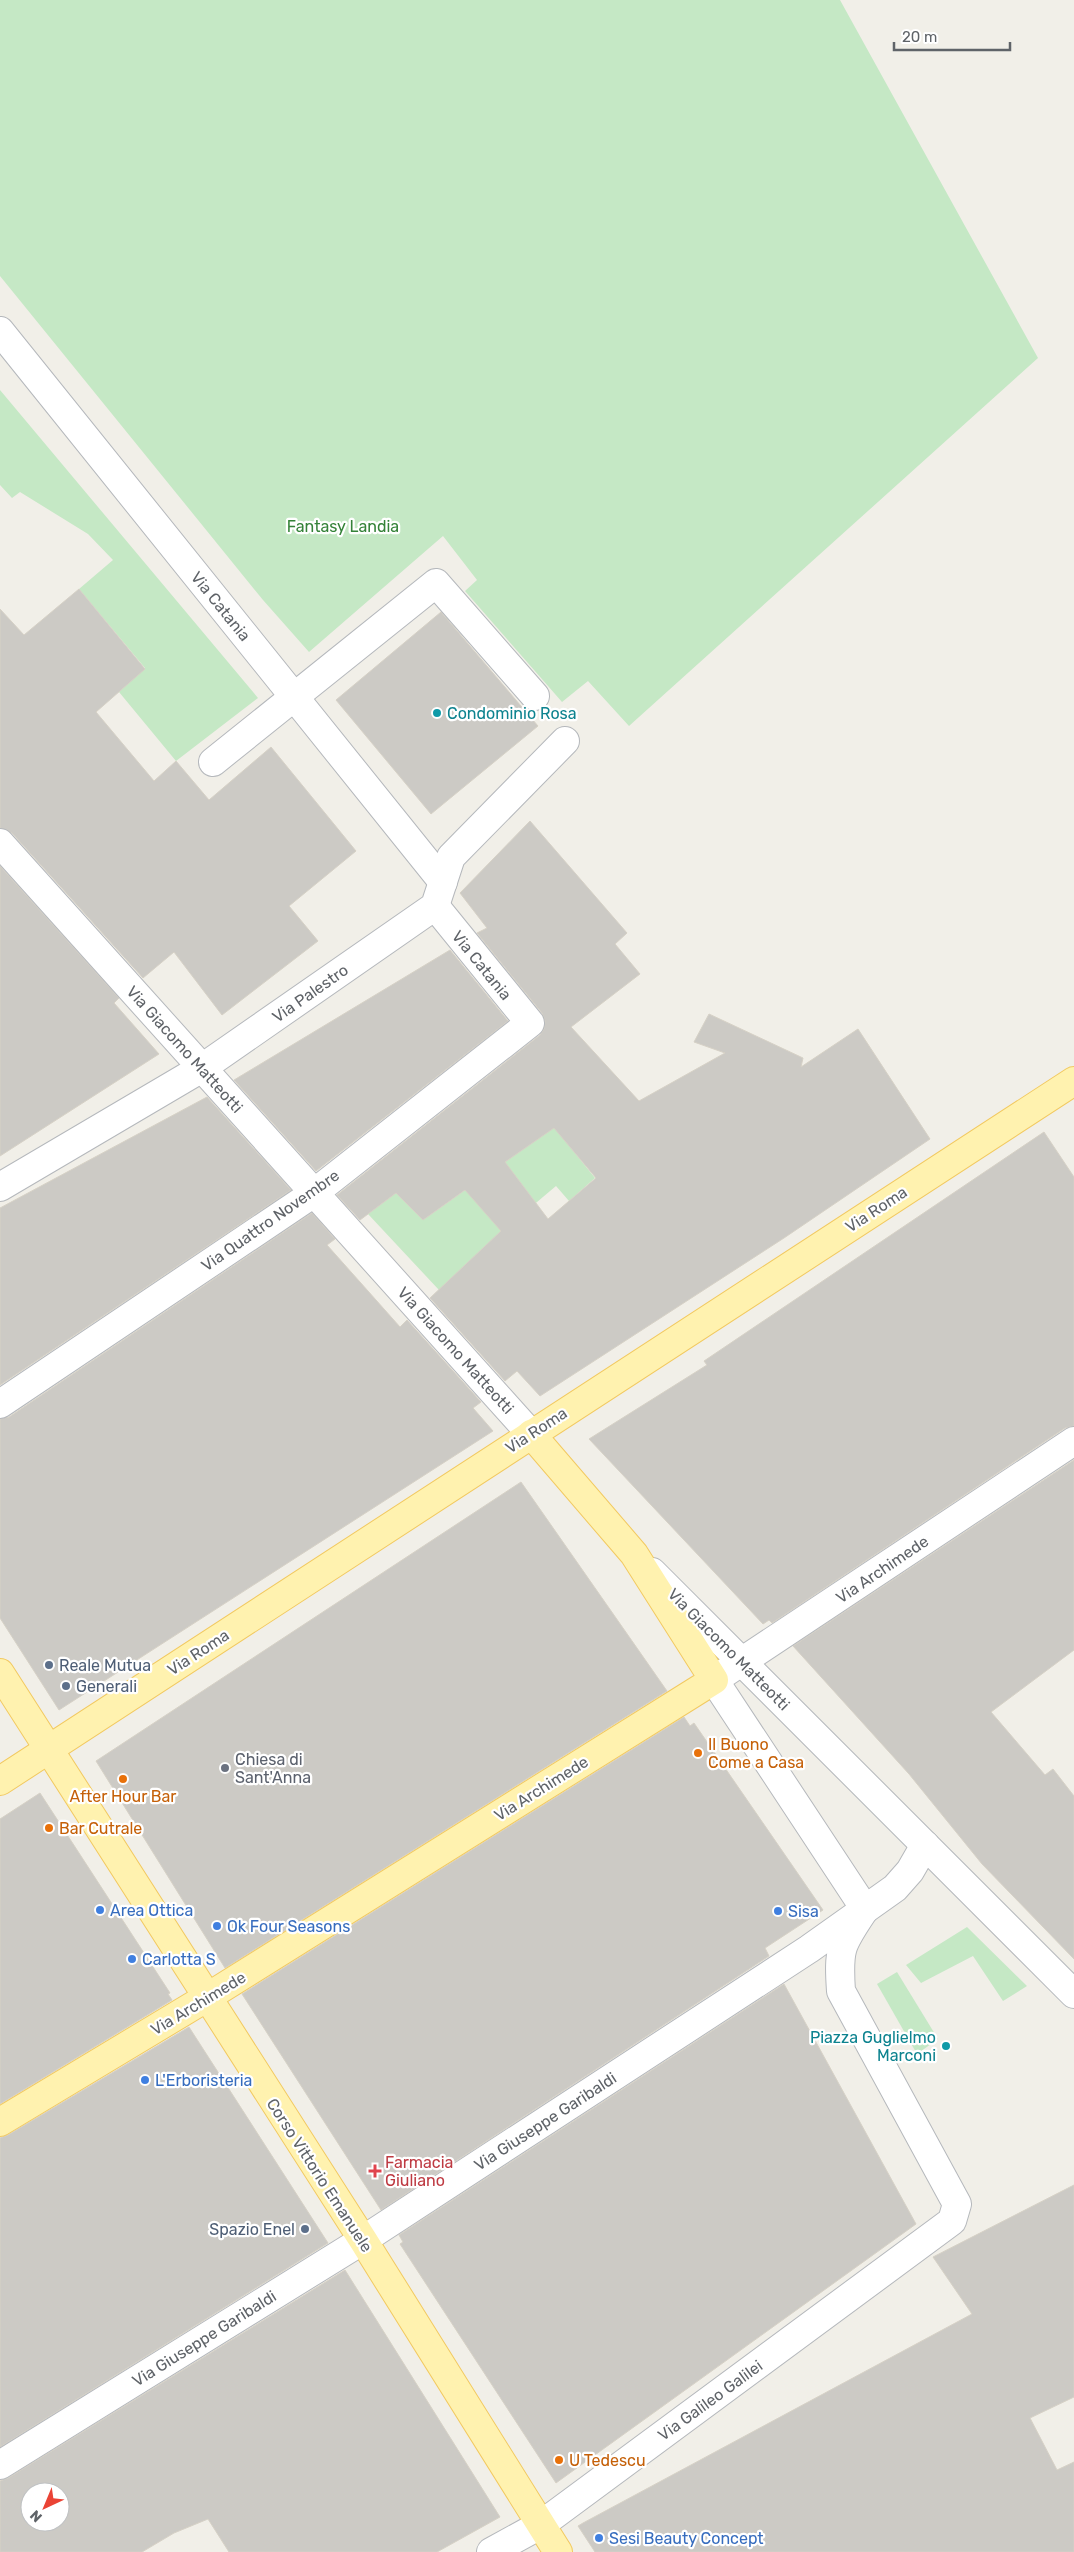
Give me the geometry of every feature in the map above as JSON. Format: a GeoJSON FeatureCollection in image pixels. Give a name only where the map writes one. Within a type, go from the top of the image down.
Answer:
{"type":"FeatureCollection","features":[{"type":"Feature","properties":{"kind":"main road","name":"Via Roma"},"geometry":{"type":"LineString","coordinates":[[0,1781],[1074,1081]]}},
{"type":"Feature","properties":{"kind":"main road","name":"Via Giacomo Matteotti"},"geometry":{"type":"LineString","coordinates":[[531,1434],[634,1554]]}},
{"type":"Feature","properties":{"kind":"main road"},"geometry":{"type":"LineString","coordinates":[[634,1554],[714,1680]]}},
{"type":"Feature","properties":{"kind":"main road","name":"Corso Vittorio Emanuele"},"geometry":{"type":"LineString","coordinates":[[0,1673],[50,1749],[206,1998],[363,2240],[558,2552]]}},
{"type":"Feature","properties":{"kind":"main road","name":"Via Archimede"},"geometry":{"type":"LineString","coordinates":[[0,2122],[206,1998],[714,1680]]}},
{"type":"Feature","properties":{"kind":"street","name":"Via Catania"},"geometry":{"type":"LineString","coordinates":[[0,331],[294,697],[439,894],[530,1023]]}},
{"type":"Feature","properties":{"kind":"street"},"geometry":{"type":"LineString","coordinates":[[213,762],[436,583],[535,696]]}},
{"type":"Feature","properties":{"kind":"street"},"geometry":{"type":"LineString","coordinates":[[439,894],[451,857],[565,741]]}},
{"type":"Feature","properties":{"kind":"street","name":"Via Giacomo Matteotti"},"geometry":{"type":"LineString","coordinates":[[0,843],[531,1434]]}},
{"type":"Feature","properties":{"kind":"street","name":"Via Palestro"},"geometry":{"type":"LineString","coordinates":[[0,1187],[202,1068],[439,894]]}},
{"type":"Feature","properties":{"kind":"street","name":"Via Quattro Novembre"},"geometry":{"type":"LineString","coordinates":[[0,1404],[314,1193],[530,1023]]}},
{"type":"Feature","properties":{"kind":"street","name":"Via Archimede"},"geometry":{"type":"LineString","coordinates":[[714,1680],[1074,1441]]}},
{"type":"Feature","properties":{"kind":"street","name":"Via Giacomo Matteotti"},"geometry":{"type":"LineString","coordinates":[[634,1554],[1074,1994]]}},
{"type":"Feature","properties":{"kind":"street"},"geometry":{"type":"LineString","coordinates":[[714,1680],[866,1908],[844,1939],[839,1958],[841,1991]]}},
{"type":"Feature","properties":{"kind":"street","name":"Via Giuseppe Garibaldi"},"geometry":{"type":"LineString","coordinates":[[0,2465],[363,2240],[809,1949],[895,1888],[910,1871],[925,1845]]}},
{"type":"Feature","properties":{"kind":"street","name":"Via Galileo Galilei"},"geometry":{"type":"LineString","coordinates":[[491,2552],[542,2524],[952,2221],[957,2204],[841,1991],[809,1949]]}},
{"type":"Feature","properties":{"kind":"green space","name":"Fantasy Landia"},"geometry":{"type":"Polygon","coordinates":[[[0,0],[840,0],[1038,358],[629,726],[588,681],[562,702],[465,591],[477,580],[443,536],[309,652],[263,600],[0,276],[0,0]]]}},
{"type":"Feature","properties":{"kind":"green space"},"geometry":{"type":"Polygon","coordinates":[[[0,390],[258,698],[176,761],[119,692],[145,668],[79,589],[113,560],[88,534],[20,492],[12,498],[0,485],[0,390]]]}},
{"type":"Feature","properties":{"kind":"green space"},"geometry":{"type":"Polygon","coordinates":[[[554,1127],[595,1178],[569,1201],[556,1186],[493,1239],[439,1290],[368,1214],[396,1193],[423,1220],[554,1127]]]}},
{"type":"Feature","properties":{"kind":"green space"},"geometry":{"type":"Polygon","coordinates":[[[967,1927],[1027,1986],[1003,2001],[973,1956],[921,1983],[906,1965],[967,1927]]]}},
{"type":"Feature","properties":{"kind":"green space"},"geometry":{"type":"Polygon","coordinates":[[[897,1972],[938,2039],[917,2054],[877,1984],[897,1972]]]}},
{"type":"Feature","properties":{"kind":"building"},"geometry":{"type":"Polygon","coordinates":[[[79,589],[145,669],[96,712],[154,781],[176,761],[209,800],[271,747],[356,851],[289,906],[318,941],[222,1015],[174,952],[143,978],[12,833],[0,828],[0,609],[24,635],[79,589]]]}},
{"type":"Feature","properties":{"kind":"building","name":"Condominio Rosa"},"geometry":{"type":"Polygon","coordinates":[[[441,612],[538,726],[431,814],[336,700],[441,612]]]}},
{"type":"Feature","properties":{"kind":"building"},"geometry":{"type":"Polygon","coordinates":[[[530,821],[627,933],[615,944],[640,974],[571,1027],[639,1101],[725,1053],[694,1042],[709,1014],[803,1058],[801,1067],[858,1029],[930,1139],[784,1238],[540,1396],[517,1371],[505,1381],[430,1298],[501,1231],[465,1190],[423,1220],[396,1193],[360,1220],[337,1195],[540,1035],[544,1029],[545,1021],[542,1013],[477,933],[487,928],[460,893],[530,821]],[[554,1128],[505,1162],[548,1219],[596,1178],[554,1128]]]}},
{"type":"Feature","properties":{"kind":"building"},"geometry":{"type":"Polygon","coordinates":[[[0,866],[119,998],[114,1003],[159,1054],[0,1156],[0,866]]]}},
{"type":"Feature","properties":{"kind":"building"},"geometry":{"type":"Polygon","coordinates":[[[450,950],[508,1021],[316,1171],[234,1080],[450,950]]]}},
{"type":"Feature","properties":{"kind":"building"},"geometry":{"type":"Polygon","coordinates":[[[207,1097],[291,1190],[0,1385],[0,1208],[207,1097]]]}},
{"type":"Feature","properties":{"kind":"building"},"geometry":{"type":"Polygon","coordinates":[[[1044,1132],[1074,1177],[1074,1426],[1065,1428],[772,1623],[769,1620],[763,1624],[589,1439],[707,1365],[704,1361],[1044,1132]]]}},
{"type":"Feature","properties":{"kind":"building"},"geometry":{"type":"Polygon","coordinates":[[[312,1213],[335,1239],[327,1245],[400,1327],[407,1320],[481,1402],[473,1408],[493,1431],[59,1710],[0,1618],[0,1419],[9,1417],[312,1213]]]}},
{"type":"Feature","properties":{"kind":"building"},"geometry":{"type":"Polygon","coordinates":[[[1074,1460],[1074,1650],[991,1712],[1045,1775],[1053,1769],[1074,1796],[1074,1959],[982,1864],[909,1774],[793,1646],[1074,1460]]]}},
{"type":"Feature","properties":{"kind":"building"},"geometry":{"type":"Polygon","coordinates":[[[521,1482],[667,1691],[225,1968],[96,1761],[521,1482]]]}},
{"type":"Feature","properties":{"kind":"building"},"geometry":{"type":"Polygon","coordinates":[[[684,1717],[690,1726],[694,1723],[823,1910],[765,1948],[769,1956],[381,2210],[242,1994],[684,1717]]]}},
{"type":"Feature","properties":{"kind":"building"},"geometry":{"type":"Polygon","coordinates":[[[40,1793],[170,1993],[168,1994],[172,2000],[0,2104],[0,1819],[40,1793]]]}},
{"type":"Feature","properties":{"kind":"building"},"geometry":{"type":"Polygon","coordinates":[[[784,1984],[916,2224],[556,2483],[400,2244],[403,2242],[399,2235],[784,1984]]]}},
{"type":"Feature","properties":{"kind":"building"},"geometry":{"type":"Polygon","coordinates":[[[189,2027],[328,2243],[0,2447],[0,2138],[189,2027]]]}},
{"type":"Feature","properties":{"kind":"building"},"geometry":{"type":"Polygon","coordinates":[[[1074,2185],[1074,2397],[1030,2418],[1057,2470],[1074,2462],[1074,2552],[595,2552],[578,2526],[972,2314],[933,2257],[1074,2185]]]}},
{"type":"Feature","properties":{"kind":"building"},"geometry":{"type":"Polygon","coordinates":[[[345,2270],[500,2517],[437,2552],[229,2552],[208,2519],[174,2533],[142,2552],[0,2552],[0,2481],[8,2478],[345,2270]]]}},
{"type":"Feature","properties":{"kind":"place","name":"Condominio Rosa"},"geometry":{"type":"Point","coordinates":[437,713]}},
{"type":"Feature","properties":{"kind":"place","name":"Reale Mutua"},"geometry":{"type":"Point","coordinates":[49,1665]}},
{"type":"Feature","properties":{"kind":"place","name":"Generali"},"geometry":{"type":"Point","coordinates":[66,1686]}},
{"type":"Feature","properties":{"kind":"place","name":"Il Buono Come a Casa"},"geometry":{"type":"Point","coordinates":[698,1753]}},
{"type":"Feature","properties":{"kind":"place","name":"Chiesa di Sant'Anna"},"geometry":{"type":"Point","coordinates":[225,1768]}},
{"type":"Feature","properties":{"kind":"place","name":"After Hour Bar"},"geometry":{"type":"Point","coordinates":[123,1779]}},
{"type":"Feature","properties":{"kind":"place","name":"Bar Cutrale"},"geometry":{"type":"Point","coordinates":[49,1828]}},
{"type":"Feature","properties":{"kind":"place","name":"Area Ottica"},"geometry":{"type":"Point","coordinates":[100,1910]}},
{"type":"Feature","properties":{"kind":"place","name":"Sisa"},"geometry":{"type":"Point","coordinates":[778,1911]}},
{"type":"Feature","properties":{"kind":"place","name":"Ok Four Seasons"},"geometry":{"type":"Point","coordinates":[217,1926]}},
{"type":"Feature","properties":{"kind":"place","name":"Carlotta S"},"geometry":{"type":"Point","coordinates":[132,1959]}},
{"type":"Feature","properties":{"kind":"place","name":"Piazza Guglielmo Marconi"},"geometry":{"type":"Point","coordinates":[946,2046]}},
{"type":"Feature","properties":{"kind":"place","name":"L'Erboristeria"},"geometry":{"type":"Point","coordinates":[145,2080]}},
{"type":"Feature","properties":{"kind":"place","name":"Farmacia Giuliano"},"geometry":{"type":"Point","coordinates":[375,2171]}},
{"type":"Feature","properties":{"kind":"place","name":"Spazio Enel"},"geometry":{"type":"Point","coordinates":[305,2229]}},
{"type":"Feature","properties":{"kind":"place","name":"U Tedescu"},"geometry":{"type":"Point","coordinates":[559,2460]}},
{"type":"Feature","properties":{"kind":"place","name":"Sesi Beauty Concept"},"geometry":{"type":"Point","coordinates":[599,2538]}}]}
